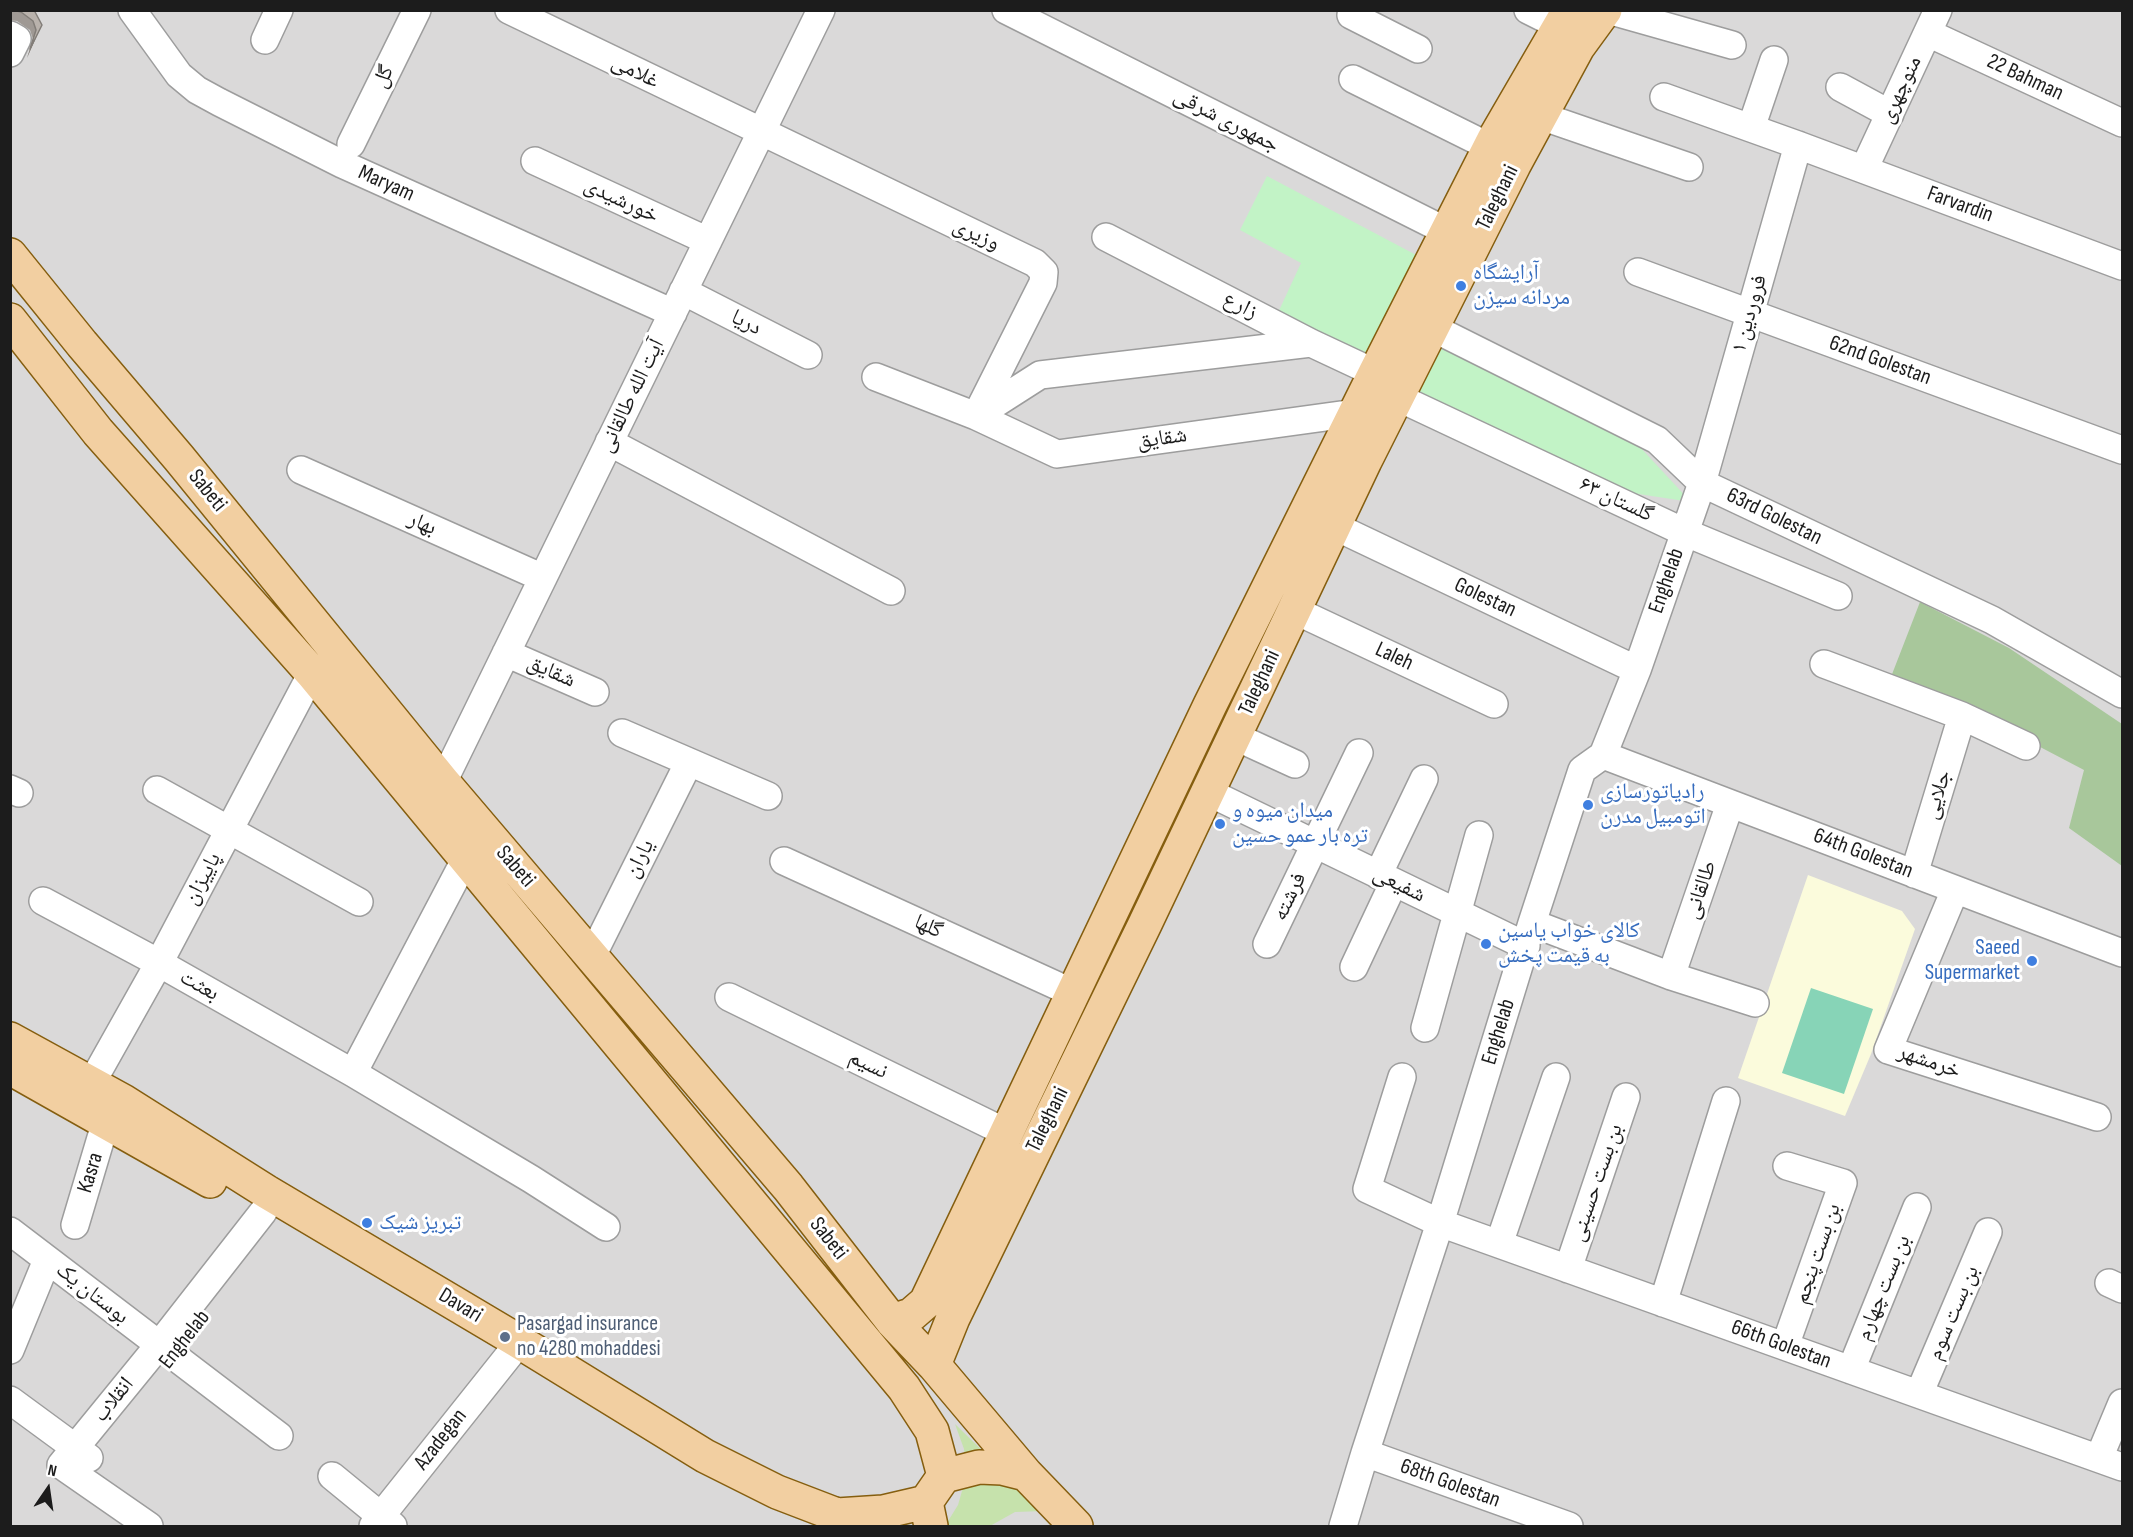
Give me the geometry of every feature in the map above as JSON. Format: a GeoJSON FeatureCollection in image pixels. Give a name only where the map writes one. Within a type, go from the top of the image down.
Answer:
{"type":"FeatureCollection","features":[{"type":"Feature","properties":{"kind":"main road","name":"Taleghani"},"geometry":{"type":"LineString","coordinates":[[939,1310],[1208,792],[1334,526],[1514,165],[1578,47],[1606,10]]}},
{"type":"Feature","properties":{"kind":"main road","name":"Taleghani"},"geometry":{"type":"LineString","coordinates":[[934,1365],[939,1310],[1006,1133],[1210,705],[1375,372],[1490,147],[1564,18]]}},
{"type":"Feature","properties":{"kind":"main road","name":"Sabeti"},"geometry":{"type":"LineString","coordinates":[[10,255],[443,782],[788,1187],[892,1321],[934,1365],[1026,1474],[1076,1527]]}},
{"type":"Feature","properties":{"kind":"main road","name":"Sabeti"},"geometry":{"type":"LineString","coordinates":[[12,321],[98,432],[312,673],[904,1388],[932,1431],[934,1501]]}},
{"type":"Feature","properties":{"kind":"main road"},"geometry":{"type":"LineString","coordinates":[[12,321],[57,369],[66,374],[73,375],[82,370],[84,363],[82,344]]}},
{"type":"Feature","properties":{"kind":"main road"},"geometry":{"type":"LineString","coordinates":[[98,432],[87,409],[87,402],[94,392],[104,390],[114,394],[161,436]]}},
{"type":"Feature","properties":{"kind":"main road"},"geometry":{"type":"LineString","coordinates":[[572,988],[581,972],[600,966]]}},
{"type":"Feature","properties":{"kind":"main road","name":"Davari"},"geometry":{"type":"LineString","coordinates":[[10,1040],[123,1101],[267,1192],[518,1341],[705,1456],[777,1492],[837,1515],[883,1512],[934,1501],[979,1467],[1002,1468],[1026,1474]]}},
{"type":"Feature","properties":{"kind":"main road","name":"Davari"},"geometry":{"type":"LineString","coordinates":[[10,1068],[510,1354],[698,1472],[802,1527]]}},
{"type":"Feature","properties":{"kind":"main road"},"geometry":{"type":"LineString","coordinates":[[892,1321],[939,1310]]}},
{"type":"Feature","properties":{"kind":"street","name":"Maryam"},"geometry":{"type":"LineString","coordinates":[[132,10],[179,75],[197,90],[219,102],[342,164],[678,302]]}},
{"type":"Feature","properties":{"kind":"street"},"geometry":{"type":"LineString","coordinates":[[265,40],[279,10]]}},
{"type":"Feature","properties":{"kind":"street","name":"گل"},"geometry":{"type":"LineString","coordinates":[[351,144],[417,10]]}},
{"type":"Feature","properties":{"kind":"street","name":"غلامی"},"geometry":{"type":"LineString","coordinates":[[508,10],[761,133]]}},
{"type":"Feature","properties":{"kind":"street","name":"آیت الله طالقانی"},"geometry":{"type":"LineString","coordinates":[[443,782],[821,10]]}},
{"type":"Feature","properties":{"kind":"street","name":"جمهوری شرقی"},"geometry":{"type":"LineString","coordinates":[[1006,10],[1446,231]]}},
{"type":"Feature","properties":{"kind":"street"},"geometry":{"type":"LineString","coordinates":[[1528,10],[1564,18]]}},
{"type":"Feature","properties":{"kind":"street"},"geometry":{"type":"LineString","coordinates":[[1606,10],[1732,45]]}},
{"type":"Feature","properties":{"kind":"street"},"geometry":{"type":"LineString","coordinates":[[1351,15],[1390,22],[1418,49]]}},
{"type":"Feature","properties":{"kind":"street","name":"منوچهری"},"geometry":{"type":"LineString","coordinates":[[1864,169],[1933,22]]}},
{"type":"Feature","properties":{"kind":"street","name":"22 Bahman"},"geometry":{"type":"LineString","coordinates":[[1933,22],[2122,123]]}},
{"type":"Feature","properties":{"kind":"street"},"geometry":{"type":"LineString","coordinates":[[10,35],[17,39],[10,53]]}},
{"type":"Feature","properties":{"kind":"street"},"geometry":{"type":"LineString","coordinates":[[1751,128],[1774,60]]}},
{"type":"Feature","properties":{"kind":"street"},"geometry":{"type":"LineString","coordinates":[[1353,79],[1490,147]]}},
{"type":"Feature","properties":{"kind":"street"},"geometry":{"type":"LineString","coordinates":[[1840,87],[1890,114]]}},
{"type":"Feature","properties":{"kind":"street","name":"Farvardin"},"geometry":{"type":"LineString","coordinates":[[1664,97],[2122,266]]}},
{"type":"Feature","properties":{"kind":"street"},"geometry":{"type":"LineString","coordinates":[[1541,116],[1689,167]]}},
{"type":"Feature","properties":{"kind":"street","name":"وزیری"},"geometry":{"type":"LineString","coordinates":[[761,133],[1035,263],[1044,272],[1043,283],[976,416]]}},
{"type":"Feature","properties":{"kind":"street","name":"فروردین ۱"},"geometry":{"type":"LineString","coordinates":[[1702,483],[1798,145]]}},
{"type":"Feature","properties":{"kind":"street","name":"خورشیدی"},"geometry":{"type":"LineString","coordinates":[[535,161],[708,241]]}},
{"type":"Feature","properties":{"kind":"street","name":"زارع"},"geometry":{"type":"LineString","coordinates":[[1106,237],[1311,343],[1375,372]]}},
{"type":"Feature","properties":{"kind":"street","name":"62nd Golestan"},"geometry":{"type":"LineString","coordinates":[[1638,272],[2122,450]]}},
{"type":"Feature","properties":{"kind":"street","name":"دریا"},"geometry":{"type":"LineString","coordinates":[[678,302],[808,355]]}},
{"type":"Feature","properties":{"kind":"street","name":"63rd Golestan"},"geometry":{"type":"LineString","coordinates":[[1433,328],[1657,440],[1702,483],[1992,620],[2122,694]]}},
{"type":"Feature","properties":{"kind":"street"},"geometry":{"type":"LineString","coordinates":[[976,416],[1040,375],[1311,343]]}},
{"type":"Feature","properties":{"kind":"street","name":"شقایق"},"geometry":{"type":"LineString","coordinates":[[876,377],[976,416],[1057,454],[1355,412]]}},
{"type":"Feature","properties":{"kind":"street","name":"گلستان ۶۳"},"geometry":{"type":"LineString","coordinates":[[1397,397],[1684,532],[1838,596]]}},
{"type":"Feature","properties":{"kind":"street"},"geometry":{"type":"LineString","coordinates":[[609,442],[891,591]]}},
{"type":"Feature","properties":{"kind":"street","name":"بهار"},"geometry":{"type":"LineString","coordinates":[[301,470],[543,578]]}},
{"type":"Feature","properties":{"kind":"street","name":"Enghelab"},"geometry":{"type":"LineString","coordinates":[[1343,1527],[1582,770],[1603,755],[1637,670],[1702,483]]}},
{"type":"Feature","properties":{"kind":"street","name":"Golestan"},"geometry":{"type":"LineString","coordinates":[[1334,526],[1637,670]]}},
{"type":"Feature","properties":{"kind":"street","name":"Laleh"},"geometry":{"type":"LineString","coordinates":[[1294,610],[1494,704]]}},
{"type":"Feature","properties":{"kind":"street","name":"شقایق"},"geometry":{"type":"LineString","coordinates":[[506,652],[595,692]]}},
{"type":"Feature","properties":{"kind":"street"},"geometry":{"type":"LineString","coordinates":[[1824,664],[1962,716],[2026,746]]}},
{"type":"Feature","properties":{"kind":"street","name":"پاییزان"},"geometry":{"type":"LineString","coordinates":[[91,1084],[159,963],[312,673]]}},
{"type":"Feature","properties":{"kind":"street","name":"جلایی"},"geometry":{"type":"LineString","coordinates":[[1914,874],[1962,716]]}},
{"type":"Feature","properties":{"kind":"street"},"geometry":{"type":"LineString","coordinates":[[622,733],[768,796]]}},
{"type":"Feature","properties":{"kind":"street"},"geometry":{"type":"LineString","coordinates":[[1234,736],[1295,764]]}},
{"type":"Feature","properties":{"kind":"street","name":"فرشته"},"geometry":{"type":"LineString","coordinates":[[1267,944],[1359,753]]}},
{"type":"Feature","properties":{"kind":"street","name":"64th Golestan"},"geometry":{"type":"LineString","coordinates":[[1603,755],[2122,954]]}},
{"type":"Feature","properties":{"kind":"street","name":"یاران"},"geometry":{"type":"LineString","coordinates":[[600,966],[689,762]]}},
{"type":"Feature","properties":{"kind":"street"},"geometry":{"type":"LineString","coordinates":[[1354,967],[1424,779]]}},
{"type":"Feature","properties":{"kind":"street"},"geometry":{"type":"LineString","coordinates":[[157,790],[359,902]]}},
{"type":"Feature","properties":{"kind":"street","name":"شفیعی"},"geometry":{"type":"LineString","coordinates":[[1208,792],[1457,913],[1755,1003]]}},
{"type":"Feature","properties":{"kind":"street","name":"طالقانی"},"geometry":{"type":"LineString","coordinates":[[1671,976],[1730,804]]}},
{"type":"Feature","properties":{"kind":"street"},"geometry":{"type":"LineString","coordinates":[[1425,1028],[1479,835]]}},
{"type":"Feature","properties":{"kind":"street"},"geometry":{"type":"LineString","coordinates":[[353,1073],[465,860]]}},
{"type":"Feature","properties":{"kind":"street","name":"گلها"},"geometry":{"type":"LineString","coordinates":[[784,861],[1073,993]]}},
{"type":"Feature","properties":{"kind":"street","name":"خرمشهر"},"geometry":{"type":"LineString","coordinates":[[1955,890],[1888,1050],[2097,1117]]}},
{"type":"Feature","properties":{"kind":"street","name":"بعثت"},"geometry":{"type":"LineString","coordinates":[[43,901],[159,963],[353,1073],[531,1179],[606,1227]]}},
{"type":"Feature","properties":{"kind":"street","name":"نسیم"},"geometry":{"type":"LineString","coordinates":[[729,997],[1006,1133]]}},
{"type":"Feature","properties":{"kind":"street","name":"66th Golestan"},"geometry":{"type":"LineString","coordinates":[[1402,1077],[1367,1189],[1440,1223],[2111,1462]]}},
{"type":"Feature","properties":{"kind":"street"},"geometry":{"type":"LineString","coordinates":[[1499,1244],[1556,1077]]}},
{"type":"Feature","properties":{"kind":"street","name":"بن بست حسینی"},"geometry":{"type":"LineString","coordinates":[[1568,1269],[1626,1097]]}},
{"type":"Feature","properties":{"kind":"street"},"geometry":{"type":"LineString","coordinates":[[1663,1303],[1726,1101]]}},
{"type":"Feature","properties":{"kind":"street","name":"Kasra"},"geometry":{"type":"LineString","coordinates":[[75,1225],[106,1121]]}},
{"type":"Feature","properties":{"kind":"street","name":"بن بست پنجم"},"geometry":{"type":"LineString","coordinates":[[1785,1346],[1843,1184],[1787,1166]]}},
{"type":"Feature","properties":{"kind":"street","name":"بن بست چهارم"},"geometry":{"type":"LineString","coordinates":[[1851,1370],[1917,1207]]}},
{"type":"Feature","properties":{"kind":"street"},"geometry":{"type":"LineString","coordinates":[[166,1351],[270,1216]]}},
{"type":"Feature","properties":{"kind":"street","name":"بوستان یک"},"geometry":{"type":"LineString","coordinates":[[10,1231],[279,1436]]}},
{"type":"Feature","properties":{"kind":"street","name":"بن بست سوم"},"geometry":{"type":"LineString","coordinates":[[1919,1394],[1988,1232]]}},
{"type":"Feature","properties":{"kind":"street"},"geometry":{"type":"LineString","coordinates":[[10,1350],[47,1260]]}},
{"type":"Feature","properties":{"kind":"street","name":"Enghelab"},"geometry":{"type":"LineString","coordinates":[[149,1527],[61,1465],[83,1453],[166,1351]]}},
{"type":"Feature","properties":{"kind":"street","name":"Azadegan"},"geometry":{"type":"LineString","coordinates":[[382,1523],[510,1354]]}},
{"type":"Feature","properties":{"kind":"street"},"geometry":{"type":"LineString","coordinates":[[10,1400],[83,1453]]}},
{"type":"Feature","properties":{"kind":"street"},"geometry":{"type":"LineString","coordinates":[[2111,1462],[2122,1403]]}},
{"type":"Feature","properties":{"kind":"street","name":"68th Golestan"},"geometry":{"type":"LineString","coordinates":[[1365,1453],[1552,1524]]}},
{"type":"Feature","properties":{"kind":"street"},"geometry":{"type":"LineString","coordinates":[[332,1476],[382,1523]]}},
{"type":"Feature","properties":{"kind":"shaded area"},"geometry":{"type":"Polygon","coordinates":[[[11,11],[2122,11],[2122,1526],[11,1526],[11,11]]]}},
{"type":"Feature","properties":{"kind":"shaded area"},"geometry":{"type":"Polygon","coordinates":[[[1808,875],[1902,911],[1915,929],[1871,1054],[1845,1116],[1738,1078],[1808,875]]]}},
{"type":"Feature","properties":{"kind":"green space"},"geometry":{"type":"Polygon","coordinates":[[[1267,176],[1418,256],[1366,362],[1276,317],[1301,263],[1240,230],[1267,176]]]}},
{"type":"Feature","properties":{"kind":"green space"},"geometry":{"type":"Polygon","coordinates":[[[1438,341],[1638,445],[1691,502],[1619,491],[1412,392],[1438,341]]]}},
{"type":"Feature","properties":{"kind":"green space"},"geometry":{"type":"Polygon","coordinates":[[[1920,602],[2009,648],[2122,724],[2122,866],[2069,828],[2084,770],[1981,716],[1889,682],[1920,602]]]}},
{"type":"Feature","properties":{"kind":"green space"},"geometry":{"type":"Polygon","coordinates":[[[1811,988],[1873,1009],[1844,1094],[1782,1073],[1811,988]]]}},
{"type":"Feature","properties":{"kind":"green space"},"geometry":{"type":"Polygon","coordinates":[[[955,1424],[1044,1511],[1015,1512],[990,1526],[945,1526],[958,1505],[966,1477],[964,1449],[955,1424]]]}},
{"type":"Feature","properties":{"kind":"building"},"geometry":{"type":"Polygon","coordinates":[[[13,10],[34,10],[42,25],[30,49],[36,30],[33,21],[21,12],[13,10]]]}},
{"type":"Feature","properties":{"kind":"place","name":"آرایشگاه مردانه سیزن"},"geometry":{"type":"Point","coordinates":[1461,286]}},
{"type":"Feature","properties":{"kind":"place","name":"رادیاتورسازی اتومبیل مدرن"},"geometry":{"type":"Point","coordinates":[1588,805]}},
{"type":"Feature","properties":{"kind":"place","name":"میدان میوه و تره بار عمو حسین"},"geometry":{"type":"Point","coordinates":[1220,824]}},
{"type":"Feature","properties":{"kind":"place","name":"کالای خواب یاسین به قیمت پخش"},"geometry":{"type":"Point","coordinates":[1486,944]}},
{"type":"Feature","properties":{"kind":"place","name":"Saeed Supermarket"},"geometry":{"type":"Point","coordinates":[2032,961]}},
{"type":"Feature","properties":{"kind":"place","name":"تبریز شیک"},"geometry":{"type":"Point","coordinates":[367,1223]}},
{"type":"Feature","properties":{"kind":"place","name":"Pasargad insurance no 4280 mohaddesi"},"geometry":{"type":"Point","coordinates":[505,1337]}}]}
